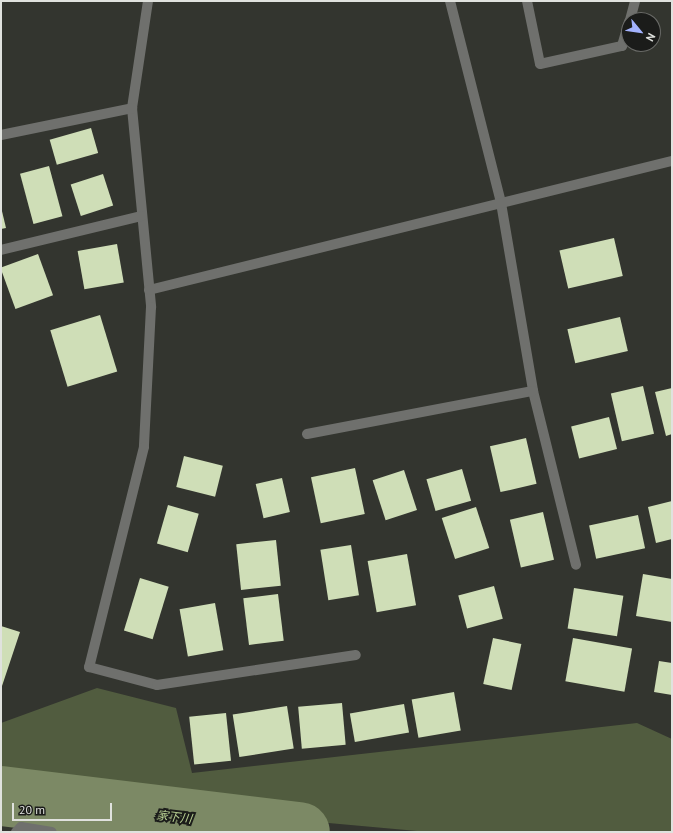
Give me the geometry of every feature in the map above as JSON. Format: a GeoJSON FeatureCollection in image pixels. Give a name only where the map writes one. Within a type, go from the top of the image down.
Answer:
{"type":"FeatureCollection","features":[{"type":"Feature","properties":{"kind":"street"},"geometry":{"type":"LineString","coordinates":[[148,1],[132,108],[149,290],[144,447],[89,667],[157,685],[356,655]]}},
{"type":"Feature","properties":{"kind":"street"},"geometry":{"type":"LineString","coordinates":[[450,1],[501,203],[533,391],[576,565]]}},
{"type":"Feature","properties":{"kind":"street"},"geometry":{"type":"LineString","coordinates":[[527,1],[540,64],[621,46]]}},
{"type":"Feature","properties":{"kind":"street"},"geometry":{"type":"LineString","coordinates":[[632,12],[635,1]]}},
{"type":"Feature","properties":{"kind":"street"},"geometry":{"type":"LineString","coordinates":[[1,135],[132,108]]}},
{"type":"Feature","properties":{"kind":"street"},"geometry":{"type":"LineString","coordinates":[[149,290],[672,161]]}},
{"type":"Feature","properties":{"kind":"street"},"geometry":{"type":"LineString","coordinates":[[1,250],[142,216]]}},
{"type":"Feature","properties":{"kind":"street"},"geometry":{"type":"LineString","coordinates":[[307,434],[533,391]]}},
{"type":"Feature","properties":{"kind":"street"},"geometry":{"type":"LineString","coordinates":[[16,832],[21,827],[52,832]]}},
{"type":"Feature","properties":{"kind":"green space"},"geometry":{"type":"Polygon","coordinates":[[[97,688],[176,708],[192,773],[637,723],[672,739],[672,832],[428,832],[29,796],[1,788],[1,723],[97,688]]]}},
{"type":"Feature","properties":{"kind":"building"},"geometry":{"type":"Polygon","coordinates":[[[91,128],[98,153],[57,165],[50,140],[91,128]]]}},
{"type":"Feature","properties":{"kind":"building"},"geometry":{"type":"Polygon","coordinates":[[[49,166],[62,216],[33,224],[20,174],[49,166]]]}},
{"type":"Feature","properties":{"kind":"building"},"geometry":{"type":"Polygon","coordinates":[[[103,174],[113,205],[81,216],[71,185],[103,174]]]}},
{"type":"Feature","properties":{"kind":"building"},"geometry":{"type":"Polygon","coordinates":[[[1,207],[6,228],[1,229],[1,207]]]}},
{"type":"Feature","properties":{"kind":"building"},"geometry":{"type":"Polygon","coordinates":[[[614,238],[623,276],[568,289],[559,251],[614,238]]]}},
{"type":"Feature","properties":{"kind":"building"},"geometry":{"type":"Polygon","coordinates":[[[117,244],[124,282],[84,289],[78,251],[117,244]]]}},
{"type":"Feature","properties":{"kind":"building"},"geometry":{"type":"Polygon","coordinates":[[[38,254],[53,295],[15,309],[1,267],[38,254]]]}},
{"type":"Feature","properties":{"kind":"building"},"geometry":{"type":"Polygon","coordinates":[[[100,315],[117,371],[68,387],[50,330],[100,315]]]}},
{"type":"Feature","properties":{"kind":"building"},"geometry":{"type":"Polygon","coordinates":[[[620,317],[628,351],[575,363],[567,329],[620,317]]]}},
{"type":"Feature","properties":{"kind":"building"},"geometry":{"type":"Polygon","coordinates":[[[643,386],[654,434],[622,441],[611,393],[643,386]]]}},
{"type":"Feature","properties":{"kind":"building"},"geometry":{"type":"Polygon","coordinates":[[[672,388],[672,434],[666,436],[655,392],[672,388]]]}},
{"type":"Feature","properties":{"kind":"building"},"geometry":{"type":"Polygon","coordinates":[[[609,417],[617,449],[579,458],[571,426],[609,417]]]}},
{"type":"Feature","properties":{"kind":"building"},"geometry":{"type":"Polygon","coordinates":[[[526,438],[537,484],[501,492],[490,446],[526,438]]]}},
{"type":"Feature","properties":{"kind":"building"},"geometry":{"type":"Polygon","coordinates":[[[184,456],[223,466],[215,497],[176,487],[184,456]]]}},
{"type":"Feature","properties":{"kind":"building"},"geometry":{"type":"Polygon","coordinates":[[[355,468],[365,514],[321,523],[311,477],[355,468]]]}},
{"type":"Feature","properties":{"kind":"building"},"geometry":{"type":"Polygon","coordinates":[[[462,469],[471,501],[436,511],[426,479],[462,469]]]}},
{"type":"Feature","properties":{"kind":"building"},"geometry":{"type":"Polygon","coordinates":[[[404,470],[417,510],[386,520],[373,480],[404,470]]]}},
{"type":"Feature","properties":{"kind":"building"},"geometry":{"type":"Polygon","coordinates":[[[282,478],[290,512],[264,518],[256,484],[282,478]]]}},
{"type":"Feature","properties":{"kind":"building"},"geometry":{"type":"Polygon","coordinates":[[[672,501],[672,539],[656,543],[648,507],[672,501]]]}},
{"type":"Feature","properties":{"kind":"building"},"geometry":{"type":"Polygon","coordinates":[[[168,505],[199,514],[188,552],[157,543],[168,505]]]}},
{"type":"Feature","properties":{"kind":"building"},"geometry":{"type":"Polygon","coordinates":[[[476,507],[489,548],[455,559],[442,518],[476,507]]]}},
{"type":"Feature","properties":{"kind":"building"},"geometry":{"type":"Polygon","coordinates":[[[543,512],[554,560],[521,567],[510,520],[543,512]]]}},
{"type":"Feature","properties":{"kind":"building"},"geometry":{"type":"Polygon","coordinates":[[[638,515],[645,548],[596,559],[589,525],[638,515]]]}},
{"type":"Feature","properties":{"kind":"building"},"geometry":{"type":"Polygon","coordinates":[[[276,540],[281,586],[241,590],[236,544],[276,540]]]}},
{"type":"Feature","properties":{"kind":"building"},"geometry":{"type":"Polygon","coordinates":[[[351,545],[359,595],[328,600],[320,550],[351,545]]]}},
{"type":"Feature","properties":{"kind":"building"},"geometry":{"type":"Polygon","coordinates":[[[407,554],[416,605],[377,612],[368,561],[407,554]]]}},
{"type":"Feature","properties":{"kind":"building"},"geometry":{"type":"Polygon","coordinates":[[[643,574],[672,579],[672,622],[636,616],[643,574]]]}},
{"type":"Feature","properties":{"kind":"building"},"geometry":{"type":"Polygon","coordinates":[[[140,578],[169,587],[153,639],[124,631],[140,578]]]}},
{"type":"Feature","properties":{"kind":"building"},"geometry":{"type":"Polygon","coordinates":[[[494,586],[503,619],[467,628],[458,596],[494,586]]]}},
{"type":"Feature","properties":{"kind":"building"},"geometry":{"type":"Polygon","coordinates":[[[574,588],[623,596],[617,636],[568,628],[574,588]]]}},
{"type":"Feature","properties":{"kind":"building"},"geometry":{"type":"Polygon","coordinates":[[[278,594],[284,641],[249,645],[243,598],[278,594]]]}},
{"type":"Feature","properties":{"kind":"building"},"geometry":{"type":"Polygon","coordinates":[[[215,603],[223,650],[188,657],[180,609],[215,603]]]}},
{"type":"Feature","properties":{"kind":"building"},"geometry":{"type":"Polygon","coordinates":[[[1,626],[20,632],[1,689],[1,626]]]}},
{"type":"Feature","properties":{"kind":"building"},"geometry":{"type":"Polygon","coordinates":[[[493,638],[521,644],[512,690],[483,684],[493,638]]]}},
{"type":"Feature","properties":{"kind":"building"},"geometry":{"type":"Polygon","coordinates":[[[573,638],[632,648],[624,692],[565,681],[573,638]]]}},
{"type":"Feature","properties":{"kind":"building"},"geometry":{"type":"Polygon","coordinates":[[[659,661],[672,663],[672,695],[654,692],[659,661]]]}},
{"type":"Feature","properties":{"kind":"building"},"geometry":{"type":"Polygon","coordinates":[[[454,692],[461,730],[418,738],[412,699],[454,692]]]}},
{"type":"Feature","properties":{"kind":"building"},"geometry":{"type":"Polygon","coordinates":[[[342,703],[346,745],[302,749],[298,707],[342,703]]]}},
{"type":"Feature","properties":{"kind":"building"},"geometry":{"type":"Polygon","coordinates":[[[404,704],[409,733],[355,742],[350,714],[404,704]]]}},
{"type":"Feature","properties":{"kind":"building"},"geometry":{"type":"Polygon","coordinates":[[[287,706],[294,748],[239,757],[233,715],[287,706]]]}},
{"type":"Feature","properties":{"kind":"building"},"geometry":{"type":"Polygon","coordinates":[[[226,713],[231,761],[194,765],[189,717],[226,713]]]}},
{"type":"Feature","properties":{"kind":"waterway","name":"家下川"},"geometry":{"type":"LineString","coordinates":[[1,796],[300,832]]}},
{"type":"Feature","properties":{"kind":"waterway"},"geometry":{"type":"LineString","coordinates":[[21,800],[39,832]]}}]}
